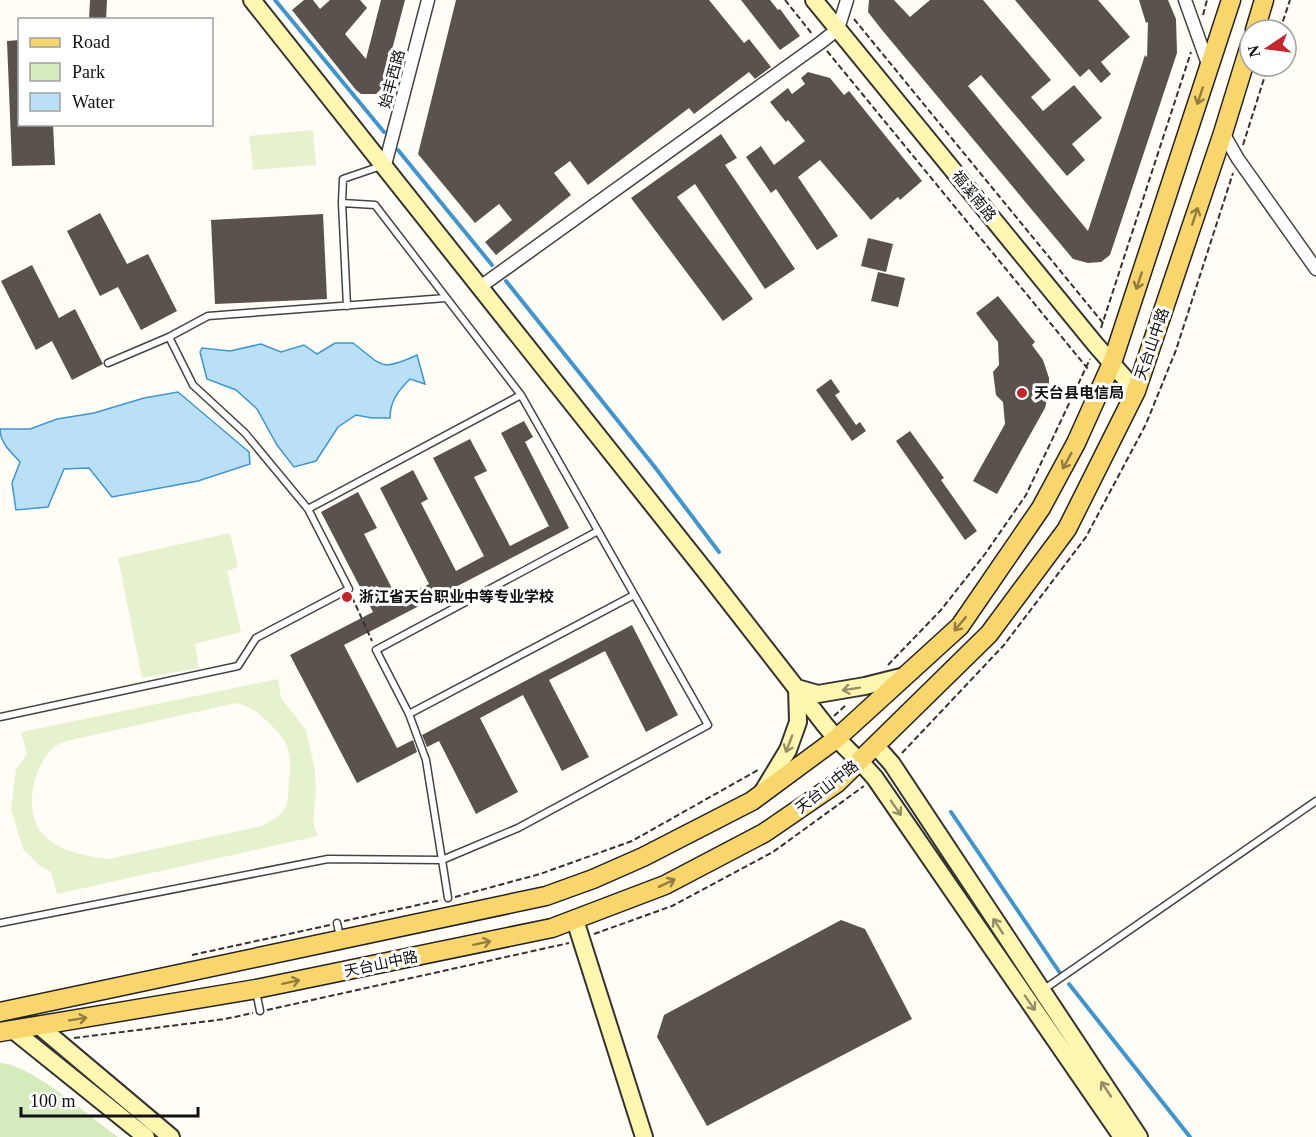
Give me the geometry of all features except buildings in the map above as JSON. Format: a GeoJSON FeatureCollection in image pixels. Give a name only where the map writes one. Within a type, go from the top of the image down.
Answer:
{"type":"FeatureCollection","features":[{"type":"Feature","properties":{"kind":"main road"},"geometry":{"type":"LineString","coordinates":[[252,0],[385,165],[831,732],[875,778],[1122,1137]]}},
{"type":"Feature","properties":{"kind":"main road","name":"福溪南路"},"geometry":{"type":"LineString","coordinates":[[814,0],[1136,391]]}},
{"type":"Feature","properties":{"kind":"main road"},"geometry":{"type":"LineString","coordinates":[[0,1012],[338,931],[546,896],[593,879],[643,857],[752,801],[831,732],[905,676],[960,626],[1041,508],[1076,443],[1112,363],[1231,0]]}},
{"type":"Feature","properties":{"kind":"main road"},"geometry":{"type":"LineString","coordinates":[[1259,18],[1264,0]]}},
{"type":"Feature","properties":{"kind":"main road","name":"天台山中路"},"geometry":{"type":"LineString","coordinates":[[7,1031],[256,989],[552,928],[665,885],[764,833],[837,783],[989,634],[1067,529],[1136,391],[1240,78]]}},
{"type":"Feature","properties":{"kind":"main road"},"geometry":{"type":"LineString","coordinates":[[797,688],[818,694],[905,676]]}},
{"type":"Feature","properties":{"kind":"main road"},"geometry":{"type":"LineString","coordinates":[[761,793],[788,750],[798,722],[797,688]]}},
{"type":"Feature","properties":{"kind":"main road"},"geometry":{"type":"LineString","coordinates":[[876,746],[892,764],[1139,1137]]}},
{"type":"Feature","properties":{"kind":"main road"},"geometry":{"type":"LineString","coordinates":[[575,920],[644,1137]]}},
{"type":"Feature","properties":{"kind":"main road"},"geometry":{"type":"LineString","coordinates":[[38,1025],[171,1137]]}},
{"type":"Feature","properties":{"kind":"main road"},"geometry":{"type":"LineString","coordinates":[[7,1031],[146,1137]]}},
{"type":"Feature","properties":{"kind":"street","name":"始丰西路"},"geometry":{"type":"LineString","coordinates":[[385,165],[428,0]]}},
{"type":"Feature","properties":{"kind":"street"},"geometry":{"type":"LineString","coordinates":[[1185,0],[1209,69]]}},
{"type":"Feature","properties":{"kind":"street"},"geometry":{"type":"LineString","coordinates":[[480,287],[820,43],[838,29],[846,4]]}},
{"type":"Feature","properties":{"kind":"street"},"geometry":{"type":"LineString","coordinates":[[1223,133],[1238,159],[1316,269]]}},
{"type":"Feature","properties":{"kind":"lane"},"geometry":{"type":"LineString","coordinates":[[346,306],[343,178],[385,165]]}},
{"type":"Feature","properties":{"kind":"lane"},"geometry":{"type":"LineString","coordinates":[[0,923],[328,859],[442,860],[518,828],[708,725],[521,395],[375,205],[342,204]]}},
{"type":"Feature","properties":{"kind":"lane"},"geometry":{"type":"LineString","coordinates":[[108,363],[169,337],[208,316],[446,298]]}},
{"type":"Feature","properties":{"kind":"lane"},"geometry":{"type":"LineString","coordinates":[[0,717],[238,666],[256,638],[349,589],[308,509],[244,433],[193,385],[169,337]]}},
{"type":"Feature","properties":{"kind":"lane"},"geometry":{"type":"LineString","coordinates":[[308,509],[521,395]]}},
{"type":"Feature","properties":{"kind":"lane"},"geometry":{"type":"LineString","coordinates":[[448,898],[426,760],[409,714],[376,650],[598,531]]}},
{"type":"Feature","properties":{"kind":"lane"},"geometry":{"type":"LineString","coordinates":[[409,714],[634,595]]}},
{"type":"Feature","properties":{"kind":"lane"},"geometry":{"type":"LineString","coordinates":[[1041,992],[1316,801]]}},
{"type":"Feature","properties":{"kind":"lane"},"geometry":{"type":"LineString","coordinates":[[256,989],[260,1011]]}},
{"type":"Feature","properties":{"kind":"path"},"geometry":{"type":"LineString","coordinates":[[785,0],[1088,369]]}},
{"type":"Feature","properties":{"kind":"path"},"geometry":{"type":"LineString","coordinates":[[831,732],[865,686],[941,610],[985,554],[1026,495],[1088,369],[1207,0]]}},
{"type":"Feature","properties":{"kind":"path"},"geometry":{"type":"LineString","coordinates":[[1284,18],[1290,0]]}},
{"type":"Feature","properties":{"kind":"path"},"geometry":{"type":"LineString","coordinates":[[846,4],[1103,323]]}},
{"type":"Feature","properties":{"kind":"path"},"geometry":{"type":"LineString","coordinates":[[892,764],[1004,645],[1086,537],[1146,424],[1176,350],[1264,78]]}},
{"type":"Feature","properties":{"kind":"path"},"geometry":{"type":"LineString","coordinates":[[349,589],[376,650]]}},
{"type":"Feature","properties":{"kind":"path"},"geometry":{"type":"LineString","coordinates":[[191,955],[338,931],[448,898],[540,874],[632,841],[760,769]]}},
{"type":"Feature","properties":{"kind":"path"},"geometry":{"type":"LineString","coordinates":[[56,1040],[225,1019],[559,947],[672,906],[773,852],[875,778]]}},
{"type":"Feature","properties":{"kind":"green space"},"geometry":{"type":"Polygon","coordinates":[[[313,130],[316,165],[253,170],[249,136],[313,130]]]}},
{"type":"Feature","properties":{"kind":"green space"},"geometry":{"type":"Polygon","coordinates":[[[230,533],[238,567],[227,571],[241,632],[195,644],[199,668],[142,678],[118,558],[230,533]]]}},
{"type":"Feature","properties":{"kind":"green space"},"geometry":{"type":"Polygon","coordinates":[[[278,679],[281,698],[306,730],[315,770],[316,793],[313,822],[318,836],[57,894],[51,872],[40,866],[23,849],[11,809],[16,770],[27,754],[21,732],[278,679]],[[236,703],[57,745],[40,765],[36,777],[32,803],[37,826],[50,841],[58,846],[82,855],[108,859],[262,826],[279,815],[286,806],[290,763],[288,749],[281,736],[267,721],[236,703]]]}},
{"type":"Feature","properties":{"kind":"green space"},"geometry":{"type":"Polygon","coordinates":[[[0,1063],[28,1072],[44,1082],[118,1137],[0,1137],[0,1063]]]}},
{"type":"Feature","properties":{"kind":"water"},"geometry":{"type":"Polygon","coordinates":[[[335,343],[353,343],[370,357],[388,365],[417,355],[425,384],[410,379],[395,397],[391,406],[390,418],[356,415],[338,427],[316,461],[294,467],[277,445],[257,409],[236,390],[207,379],[200,352],[202,348],[230,351],[261,344],[281,352],[304,345],[317,354],[335,343]]]}},
{"type":"Feature","properties":{"kind":"water"},"geometry":{"type":"Polygon","coordinates":[[[178,392],[249,452],[250,464],[198,481],[112,497],[89,468],[64,469],[48,507],[16,510],[12,483],[20,462],[4,443],[0,429],[30,429],[57,419],[94,413],[144,398],[178,392]]]}},
{"type":"Feature","properties":{"kind":"waterway"},"geometry":{"type":"LineString","coordinates":[[275,0],[384,132]]}},
{"type":"Feature","properties":{"kind":"waterway"},"geometry":{"type":"LineString","coordinates":[[398,150],[492,265]]}},
{"type":"Feature","properties":{"kind":"waterway"},"geometry":{"type":"LineString","coordinates":[[506,281],[654,466],[719,552]]}},
{"type":"Feature","properties":{"kind":"waterway"},"geometry":{"type":"LineString","coordinates":[[951,812],[1060,973]]}},
{"type":"Feature","properties":{"kind":"waterway"},"geometry":{"type":"LineString","coordinates":[[1069,984],[1190,1137]]}},
{"type":"Feature","properties":{"kind":"place","name":"天台县电信局"},"geometry":{"type":"Point","coordinates":[1022,393]}},
{"type":"Feature","properties":{"kind":"place","name":"浙江省天台职业中等专业学校"},"geometry":{"type":"Point","coordinates":[347,597]}}]}
